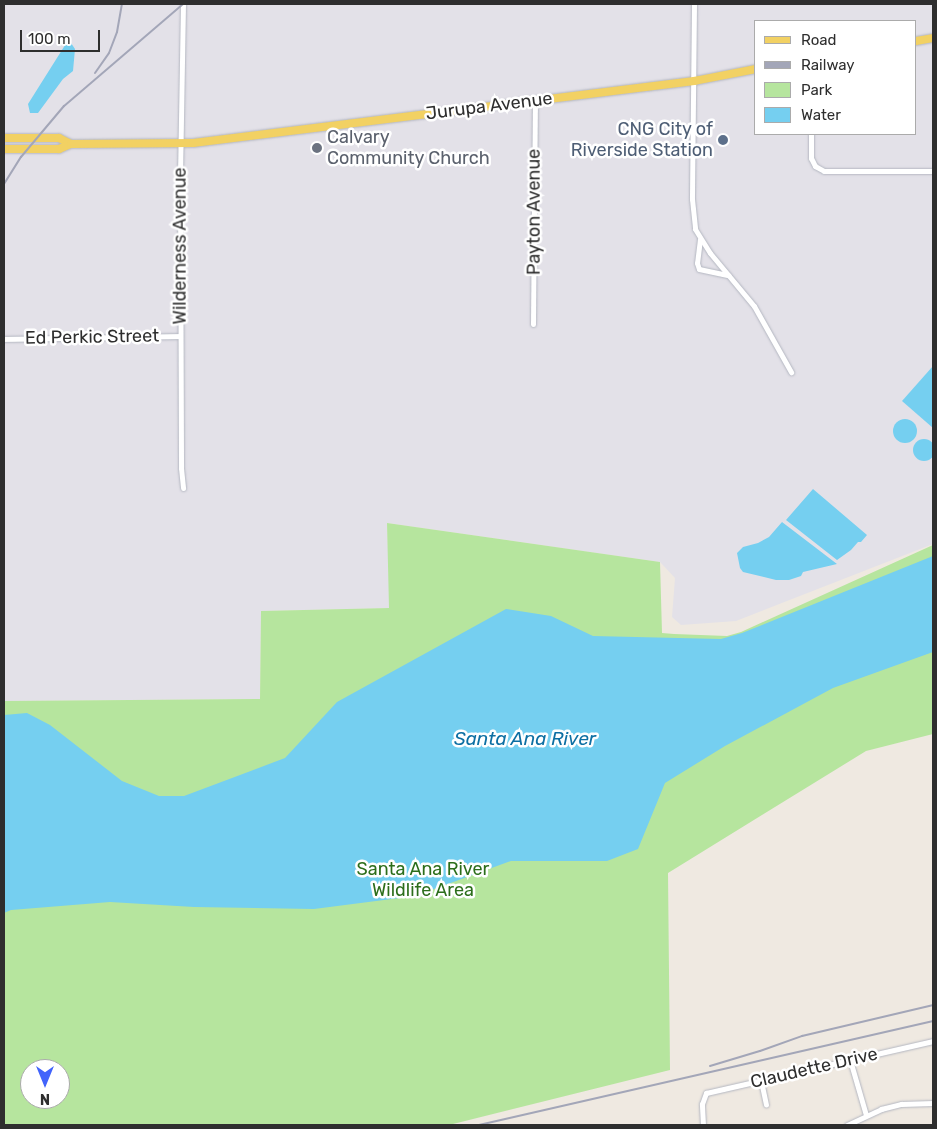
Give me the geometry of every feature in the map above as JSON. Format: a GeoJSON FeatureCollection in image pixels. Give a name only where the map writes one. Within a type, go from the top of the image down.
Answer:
{"type":"FeatureCollection","features":[{"type":"Feature","properties":{"kind":"main road"},"geometry":{"type":"LineString","coordinates":[[917,41],[933,38]]}},
{"type":"Feature","properties":{"kind":"main road","name":"Jurupa Avenue"},"geometry":{"type":"LineString","coordinates":[[4,149],[59,149],[71,144],[180,144],[694,80],[754,69]]}},
{"type":"Feature","properties":{"kind":"main road","name":"Jurupa Avenue"},"geometry":{"type":"LineString","coordinates":[[4,138],[59,138],[71,144]]}},
{"type":"Feature","properties":{"kind":"street","name":"Wilderness Avenue"},"geometry":{"type":"LineString","coordinates":[[183,4],[180,144],[181,476],[183,488]]}},
{"type":"Feature","properties":{"kind":"street"},"geometry":{"type":"LineString","coordinates":[[694,4],[692,210],[695,229],[700,239],[754,306],[791,372]]}},
{"type":"Feature","properties":{"kind":"street","name":"Payton Avenue"},"geometry":{"type":"LineString","coordinates":[[533,324],[535,100]]}},
{"type":"Feature","properties":{"kind":"street"},"geometry":{"type":"LineString","coordinates":[[811,135],[811,158],[815,166],[824,171],[933,171]]}},
{"type":"Feature","properties":{"kind":"street"},"geometry":{"type":"LineString","coordinates":[[700,239],[697,263],[699,269],[728,275]]}},
{"type":"Feature","properties":{"kind":"street","name":"Ed Perkic Street"},"geometry":{"type":"LineString","coordinates":[[4,339],[180,336]]}},
{"type":"Feature","properties":{"kind":"street","name":"Claudette Drive"},"geometry":{"type":"LineString","coordinates":[[703,1125],[702,1104],[706,1093],[933,1041]]}},
{"type":"Feature","properties":{"kind":"street"},"geometry":{"type":"LineString","coordinates":[[850,1060],[866,1115]]}},
{"type":"Feature","properties":{"kind":"street"},"geometry":{"type":"LineString","coordinates":[[761,1081],[766,1104]]}},
{"type":"Feature","properties":{"kind":"street"},"geometry":{"type":"LineString","coordinates":[[847,1125],[866,1115],[901,1104],[933,1103]]}},
{"type":"Feature","properties":{"kind":"shaded area"},"geometry":{"type":"Polygon","coordinates":[[[4,4],[933,4],[933,544],[736,621],[681,625],[672,617],[675,578],[660,562],[387,523],[390,608],[261,611],[260,699],[4,701],[4,4]]]}},
{"type":"Feature","properties":{"kind":"green space","name":"Santa Ana River Wildlife Area"},"geometry":{"type":"Polygon","coordinates":[[[387,523],[660,562],[662,633],[674,634],[727,636],[741,632],[933,545],[933,734],[866,751],[668,873],[670,1070],[449,1125],[4,1125],[4,701],[260,699],[261,611],[389,608],[387,523]]]}},
{"type":"Feature","properties":{"kind":"water"},"geometry":{"type":"Polygon","coordinates":[[[67,42],[71,43],[75,49],[73,71],[63,79],[38,113],[30,113],[28,104],[67,42]]]}},
{"type":"Feature","properties":{"kind":"water"},"geometry":{"type":"Polygon","coordinates":[[[933,366],[933,428],[902,401],[933,366]]]}},
{"type":"Feature","properties":{"kind":"water"},"geometry":{"type":"Polygon","coordinates":[[[905,419],[910,420],[916,426],[916,436],[910,442],[905,443],[900,442],[894,436],[893,431],[894,426],[900,420],[905,419]]]}},
{"type":"Feature","properties":{"kind":"water"},"geometry":{"type":"Polygon","coordinates":[[[924,439],[932,442],[935,450],[932,458],[924,461],[916,458],[913,450],[916,442],[924,439]]]}},
{"type":"Feature","properties":{"kind":"water"},"geometry":{"type":"Polygon","coordinates":[[[813,489],[867,535],[861,542],[858,542],[851,550],[837,560],[786,520],[813,489]]]}},
{"type":"Feature","properties":{"kind":"water"},"geometry":{"type":"Polygon","coordinates":[[[782,522],[837,564],[803,572],[801,576],[789,580],[776,580],[743,572],[740,568],[737,553],[743,547],[758,543],[769,537],[782,522]]]}},
{"type":"Feature","properties":{"kind":"water","name":"Santa Ana River"},"geometry":{"type":"Polygon","coordinates":[[[933,556],[933,652],[833,688],[725,746],[665,783],[638,849],[607,861],[511,861],[415,896],[314,909],[194,907],[110,902],[11,910],[4,913],[4,715],[27,713],[50,725],[122,781],[159,796],[184,796],[285,758],[337,702],[506,609],[551,616],[593,636],[721,639],[742,633],[933,556]]]}},
{"type":"Feature","properties":{"kind":"railway"},"geometry":{"type":"LineString","coordinates":[[95,73],[109,53],[117,32],[122,4]]}},
{"type":"Feature","properties":{"kind":"railway"},"geometry":{"type":"LineString","coordinates":[[4,184],[21,157],[64,106],[183,4]]}},
{"type":"Feature","properties":{"kind":"railway"},"geometry":{"type":"LineString","coordinates":[[710,1066],[802,1036],[933,1005]]}},
{"type":"Feature","properties":{"kind":"railway"},"geometry":{"type":"LineString","coordinates":[[479,1125],[933,1021]]}},
{"type":"Feature","properties":{"kind":"place","name":"CNG City of Riverside Station"},"geometry":{"type":"Point","coordinates":[723,140]}},
{"type":"Feature","properties":{"kind":"place","name":"Calvary Community Church"},"geometry":{"type":"Point","coordinates":[317,148]}}]}
